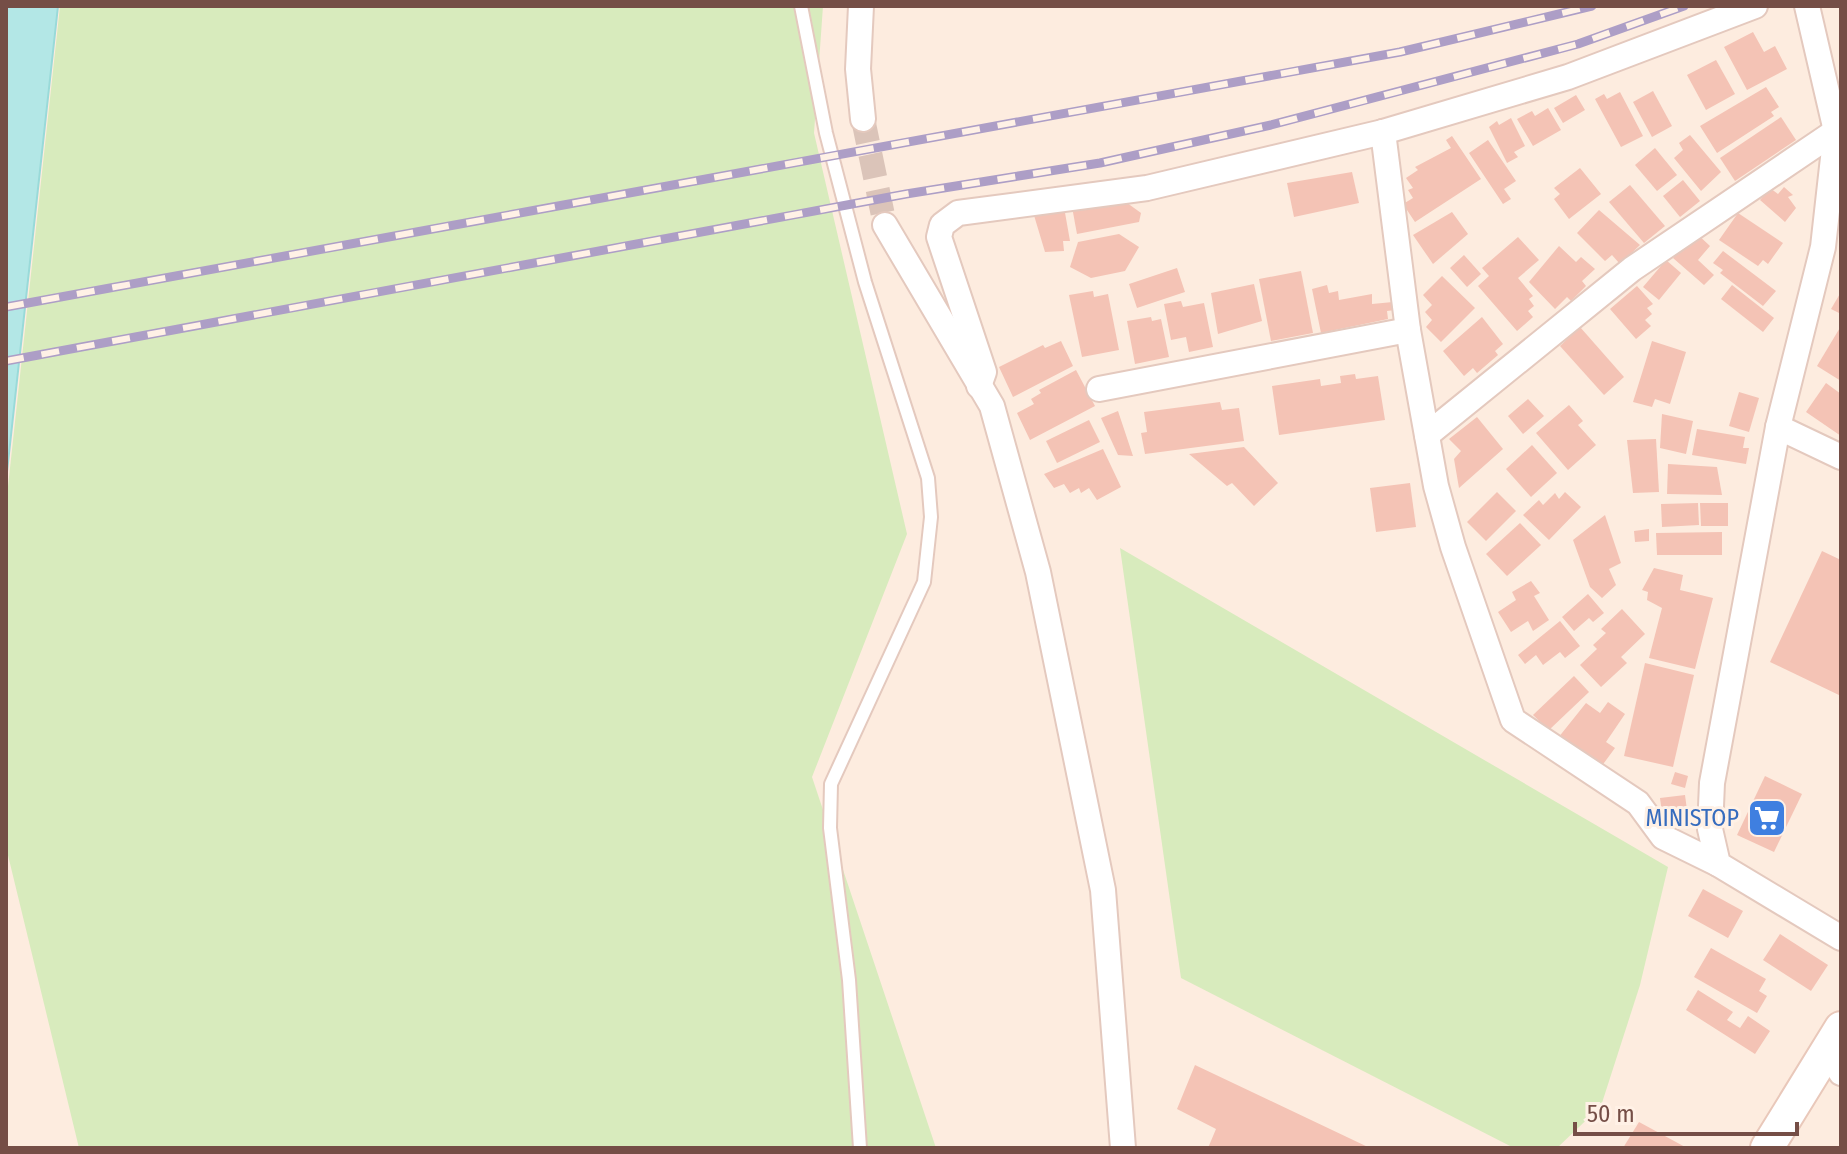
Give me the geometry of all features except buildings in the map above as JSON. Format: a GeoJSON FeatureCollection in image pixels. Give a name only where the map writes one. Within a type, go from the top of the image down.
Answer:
{"type":"FeatureCollection","features":[{"type":"Feature","properties":{"kind":"main road"},"geometry":{"type":"LineString","coordinates":[[1767,1148],[1836,1050]]}},
{"type":"Feature","properties":{"kind":"street"},"geometry":{"type":"LineString","coordinates":[[861,6],[858,69],[863,119]]}},
{"type":"Feature","properties":{"kind":"street"},"geometry":{"type":"LineString","coordinates":[[979,386],[984,372],[939,237],[942,225],[958,213],[1147,188],[1383,132],[1568,77],[1755,6]]}},
{"type":"Feature","properties":{"kind":"street"},"geometry":{"type":"LineString","coordinates":[[1718,864],[1710,829],[1712,783],[1778,427],[1832,251],[1836,131],[1834,72],[1807,6]]}},
{"type":"Feature","properties":{"kind":"street"},"geometry":{"type":"LineString","coordinates":[[1427,435],[1632,269],[1836,131]]}},
{"type":"Feature","properties":{"kind":"street"},"geometry":{"type":"LineString","coordinates":[[1383,132],[1408,330],[1427,435],[1453,547],[1513,720],[1638,803],[1663,837],[1718,864],[1841,938]]}},
{"type":"Feature","properties":{"kind":"street"},"geometry":{"type":"LineString","coordinates":[[885,225],[992,406],[1047,608],[1103,890],[1123,1148]]}},
{"type":"Feature","properties":{"kind":"street"},"geometry":{"type":"LineString","coordinates":[[1099,389],[1408,330]]}},
{"type":"Feature","properties":{"kind":"street"},"geometry":{"type":"LineString","coordinates":[[1778,427],[1841,457]]}},
{"type":"Feature","properties":{"kind":"lane"},"geometry":{"type":"LineString","coordinates":[[801,6],[826,133],[865,282],[928,478],[931,517],[924,582],[831,784],[830,828],[849,980],[860,1148]]}},
{"type":"Feature","properties":{"kind":"green space"},"geometry":{"type":"Polygon","coordinates":[[[60,6],[823,6],[814,133],[907,534],[812,777],[936,1148],[79,1148],[6,847],[6,505],[60,6]]]}},
{"type":"Feature","properties":{"kind":"green space"},"geometry":{"type":"Polygon","coordinates":[[[1120,548],[1668,867],[1640,985],[1601,1106],[1557,1148],[1514,1148],[1181,978],[1120,548]]]}},
{"type":"Feature","properties":{"kind":"water"},"geometry":{"type":"Polygon","coordinates":[[[6,6],[58,6],[6,481],[6,6]]]}},
{"type":"Feature","properties":{"kind":"tunnel"},"geometry":{"type":"LineString","coordinates":[[863,119],[885,225]]}},
{"type":"Feature","properties":{"kind":"railway"},"geometry":{"type":"LineString","coordinates":[[6,307],[1400,52],[1592,6]]}},
{"type":"Feature","properties":{"kind":"railway"},"geometry":{"type":"LineString","coordinates":[[6,361],[906,194],[1100,163],[1271,125],[1578,44],[1684,6]]}},
{"type":"Feature","properties":{"kind":"place","name":"MINISTOP"},"geometry":{"type":"Point","coordinates":[1767,818]}}]}
